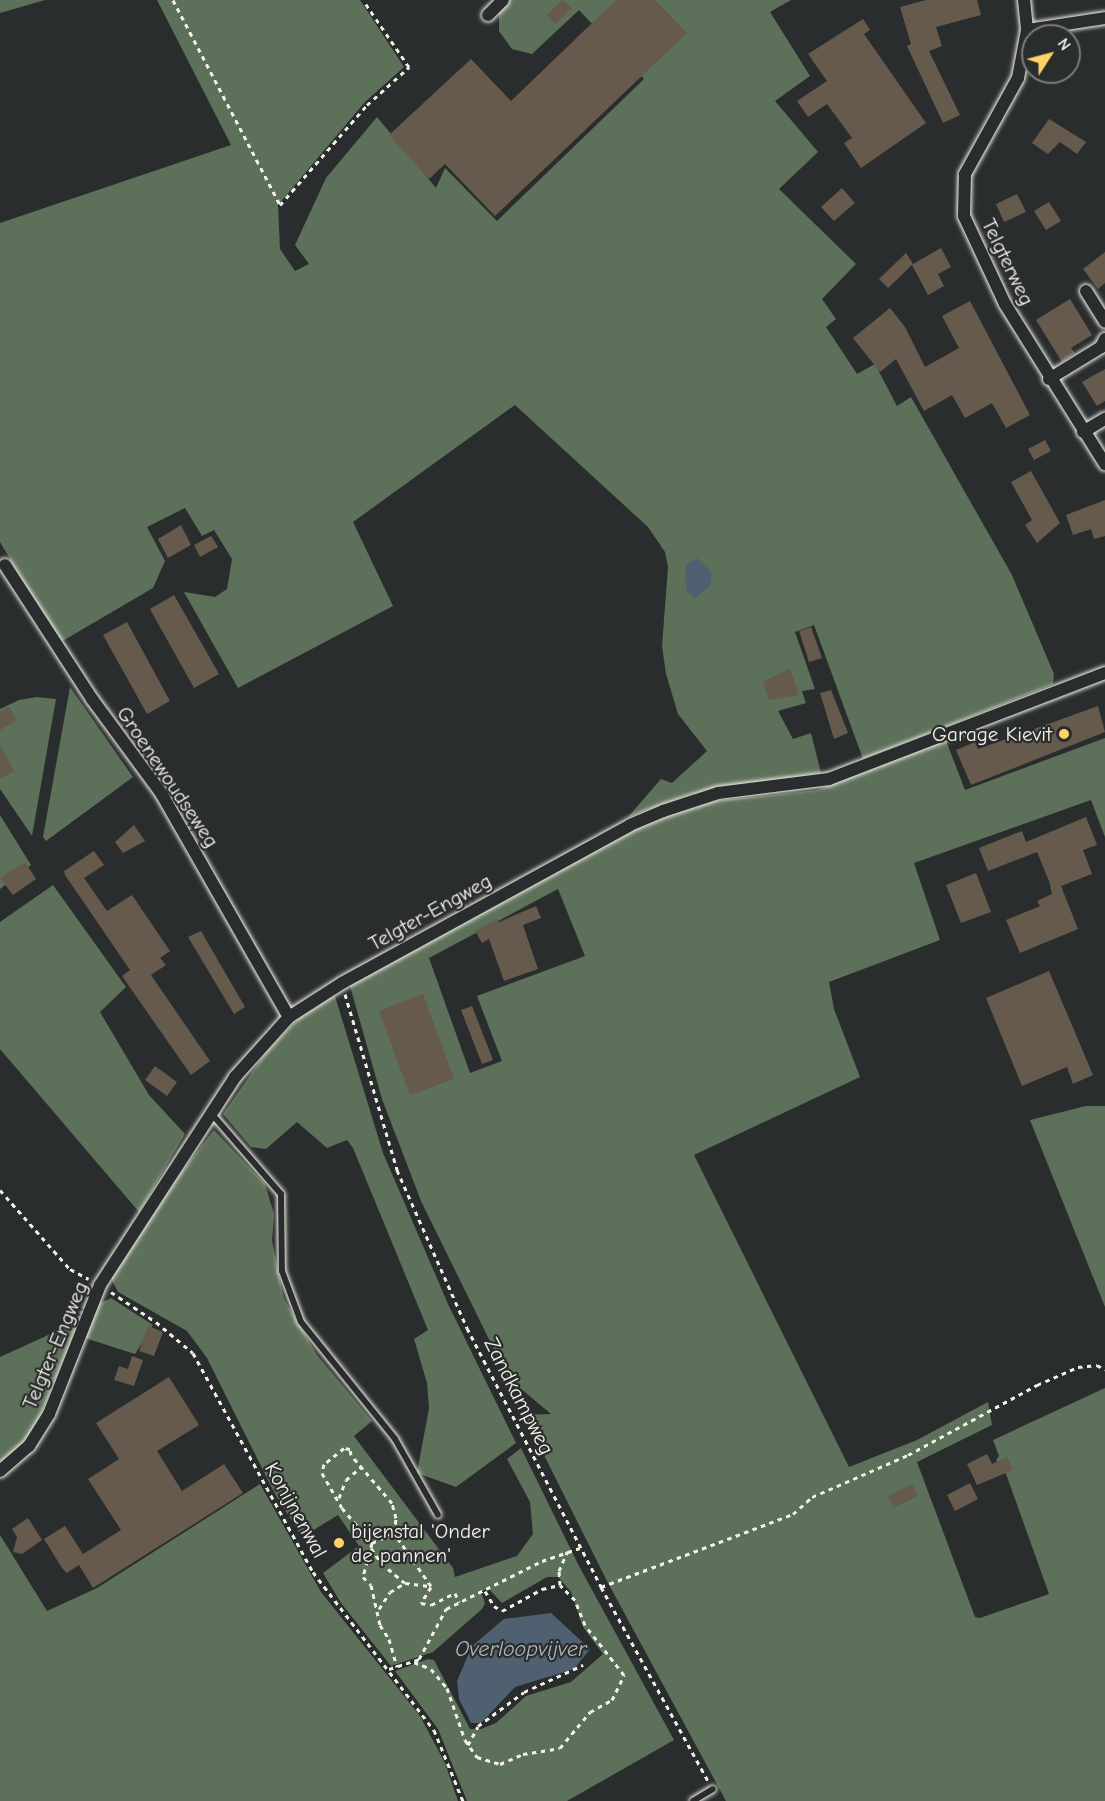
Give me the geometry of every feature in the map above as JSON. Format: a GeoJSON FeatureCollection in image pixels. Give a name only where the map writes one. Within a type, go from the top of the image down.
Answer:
{"type":"FeatureCollection","features":[{"type":"Feature","properties":{"kind":"street"},"geometry":{"type":"LineString","coordinates":[[488,15],[503,0]]}},
{"type":"Feature","properties":{"kind":"street","name":"Telgterweg"},"geometry":{"type":"LineString","coordinates":[[1024,0],[1026,24]]}},
{"type":"Feature","properties":{"kind":"street"},"geometry":{"type":"LineString","coordinates":[[1066,24],[1105,18]]}},
{"type":"Feature","properties":{"kind":"street","name":"Telgterweg"},"geometry":{"type":"LineString","coordinates":[[1021,62],[1018,78],[966,174],[964,216],[1005,304],[1049,379],[1105,464]]}},
{"type":"Feature","properties":{"kind":"street"},"geometry":{"type":"LineString","coordinates":[[1086,291],[1105,322]]}},
{"type":"Feature","properties":{"kind":"street"},"geometry":{"type":"LineString","coordinates":[[1049,379],[1101,347],[1105,339]]}},
{"type":"Feature","properties":{"kind":"street"},"geometry":{"type":"LineString","coordinates":[[1083,432],[1105,419]]}},
{"type":"Feature","properties":{"kind":"street","name":"Groenewoudseweg"},"geometry":{"type":"LineString","coordinates":[[5,565],[92,699],[161,793],[289,1017]]}},
{"type":"Feature","properties":{"kind":"street","name":"Telgter-Engweg"},"geometry":{"type":"LineString","coordinates":[[0,1471],[28,1446],[50,1414],[100,1285],[235,1077],[289,1017],[342,983],[630,825],[663,811],[718,794],[829,779],[1105,673]]}},
{"type":"Feature","properties":{"kind":"lane"},"geometry":{"type":"LineString","coordinates":[[211,1113],[281,1194],[282,1271],[301,1322],[395,1439],[438,1515]]}},
{"type":"Feature","properties":{"kind":"lane"},"geometry":{"type":"LineString","coordinates":[[693,1801],[713,1789]]}},
{"type":"Feature","properties":{"kind":"path"},"geometry":{"type":"LineString","coordinates":[[173,0],[280,205],[367,105],[409,67],[363,0]]}},
{"type":"Feature","properties":{"kind":"path","name":"Zandkampweg"},"geometry":{"type":"LineString","coordinates":[[342,983],[382,1127],[410,1202],[468,1328],[580,1548],[713,1789]]}},
{"type":"Feature","properties":{"kind":"path","name":"Konijnenwal"},"geometry":{"type":"LineString","coordinates":[[0,1190],[70,1269],[100,1285],[156,1322],[194,1353],[313,1572],[434,1730],[463,1801]]}},
{"type":"Feature","properties":{"kind":"path"},"geometry":{"type":"LineString","coordinates":[[601,1587],[793,1514],[812,1497],[908,1455],[1037,1385],[1078,1368],[1097,1365],[1105,1370]]}},
{"type":"Feature","properties":{"kind":"path"},"geometry":{"type":"LineString","coordinates":[[349,1447],[361,1467],[395,1509],[394,1533],[431,1587],[405,1583],[381,1563],[372,1545],[342,1508],[339,1498],[322,1473],[324,1464],[349,1447]]}},
{"type":"Feature","properties":{"kind":"path"},"geometry":{"type":"LineString","coordinates":[[339,1498],[346,1480],[361,1467]]}},
{"type":"Feature","properties":{"kind":"path"},"geometry":{"type":"LineString","coordinates":[[394,1533],[372,1545],[363,1577],[371,1585],[379,1609],[380,1625],[390,1639],[397,1667]]}},
{"type":"Feature","properties":{"kind":"path"},"geometry":{"type":"LineString","coordinates":[[389,1669],[414,1662],[431,1642],[446,1609],[580,1548]]}},
{"type":"Feature","properties":{"kind":"path"},"geometry":{"type":"LineString","coordinates":[[414,1662],[431,1669],[447,1688],[468,1746],[477,1757],[500,1764],[523,1754],[560,1748],[591,1712],[609,1704],[621,1686],[624,1672],[588,1629],[575,1600],[560,1585],[559,1571],[567,1552]]}},
{"type":"Feature","properties":{"kind":"path"},"geometry":{"type":"LineString","coordinates":[[379,1609],[390,1592],[405,1583]]}},
{"type":"Feature","properties":{"kind":"path"},"geometry":{"type":"LineString","coordinates":[[485,1591],[494,1606],[502,1611],[542,1589],[560,1585]]}},
{"type":"Feature","properties":{"kind":"path"},"geometry":{"type":"LineString","coordinates":[[431,1587],[421,1603],[431,1605],[455,1593],[459,1602]]}},
{"type":"Feature","properties":{"kind":"path"},"geometry":{"type":"LineString","coordinates":[[468,1746],[478,1726],[524,1692],[583,1665]]}},
{"type":"Feature","properties":{"kind":"green space"},"geometry":{"type":"Polygon","coordinates":[[[0,0],[45,0],[0,13],[0,0]]]}},
{"type":"Feature","properties":{"kind":"green space"},"geometry":{"type":"Polygon","coordinates":[[[157,0],[360,0],[404,67],[365,102],[278,205],[280,249],[295,271],[309,264],[295,245],[326,178],[377,117],[436,188],[445,168],[497,221],[644,79],[579,10],[532,54],[512,49],[499,31],[499,9],[509,0],[791,0],[770,12],[810,76],[775,101],[818,152],[779,189],[856,264],[822,299],[836,319],[826,327],[857,374],[875,364],[897,406],[911,397],[1012,575],[1054,674],[1053,684],[863,759],[814,625],[795,632],[815,689],[802,691],[806,703],[778,711],[793,739],[811,733],[821,773],[691,794],[628,817],[661,779],[672,783],[707,751],[678,714],[666,674],[662,646],[668,567],[665,552],[648,527],[515,405],[353,522],[393,606],[238,688],[184,592],[215,597],[227,589],[232,559],[214,530],[202,536],[185,508],[147,527],[165,561],[153,588],[59,643],[0,542],[0,223],[231,145],[157,0]]]}},
{"type":"Feature","properties":{"kind":"green space"},"geometry":{"type":"Polygon","coordinates":[[[70,687],[133,777],[46,841],[43,837],[70,687]]]}},
{"type":"Feature","properties":{"kind":"green space"},"geometry":{"type":"Polygon","coordinates":[[[37,697],[56,699],[32,836],[0,789],[0,709],[19,700],[37,697]]]}},
{"type":"Feature","properties":{"kind":"green space"},"geometry":{"type":"Polygon","coordinates":[[[945,738],[965,790],[1105,738],[1105,837],[1091,800],[914,863],[940,940],[829,982],[834,1009],[860,1077],[694,1155],[849,1467],[917,1440],[988,1402],[992,1425],[917,1462],[975,1617],[980,1618],[1049,1594],[1005,1471],[996,1460],[999,1456],[993,1440],[1105,1388],[1105,1801],[726,1801],[607,1581],[524,1415],[551,1414],[508,1378],[421,1201],[382,1099],[350,986],[362,976],[636,827],[714,801],[818,790],[945,738]],[[558,889],[429,958],[470,1073],[502,1061],[477,996],[585,956],[558,889]]]}},
{"type":"Feature","properties":{"kind":"green space"},"geometry":{"type":"Polygon","coordinates":[[[0,815],[31,865],[0,889],[0,815]]]}},
{"type":"Feature","properties":{"kind":"green space"},"geometry":{"type":"Polygon","coordinates":[[[53,885],[126,987],[100,1012],[149,1095],[185,1134],[139,1212],[0,1049],[0,922],[53,885]]]}},
{"type":"Feature","properties":{"kind":"green space"},"geometry":{"type":"Polygon","coordinates":[[[334,993],[383,1153],[448,1304],[516,1443],[456,1487],[417,1473],[429,1408],[427,1383],[414,1339],[428,1330],[353,1148],[347,1140],[327,1148],[297,1122],[266,1149],[251,1147],[223,1114],[267,1051],[306,1011],[334,993]]]}},
{"type":"Feature","properties":{"kind":"green space"},"geometry":{"type":"Polygon","coordinates":[[[1086,1106],[1105,1106],[1105,1307],[1030,1120],[1086,1106]]]}},
{"type":"Feature","properties":{"kind":"green space"},"geometry":{"type":"Polygon","coordinates":[[[214,1130],[265,1184],[274,1214],[272,1241],[284,1299],[317,1355],[372,1421],[354,1436],[453,1568],[455,1577],[517,1556],[533,1534],[530,1502],[507,1459],[521,1448],[579,1566],[674,1740],[567,1801],[467,1801],[438,1729],[395,1671],[428,1659],[434,1660],[470,1729],[481,1729],[496,1723],[526,1696],[571,1682],[603,1654],[583,1627],[571,1592],[558,1577],[547,1577],[502,1603],[488,1588],[481,1592],[485,1603],[482,1609],[433,1652],[391,1666],[341,1603],[323,1573],[359,1546],[338,1515],[302,1537],[275,1494],[207,1358],[187,1331],[118,1292],[111,1278],[173,1183],[214,1130]]]}},
{"type":"Feature","properties":{"kind":"green space"},"geometry":{"type":"Polygon","coordinates":[[[111,1298],[153,1325],[135,1354],[85,1338],[96,1305],[111,1298]]]}},
{"type":"Feature","properties":{"kind":"green space"},"geometry":{"type":"Polygon","coordinates":[[[79,1321],[37,1424],[20,1447],[0,1463],[0,1357],[79,1321]]]}},
{"type":"Feature","properties":{"kind":"green space"},"geometry":{"type":"Polygon","coordinates":[[[260,1484],[321,1592],[420,1716],[445,1763],[458,1801],[0,1801],[0,1535],[47,1611],[97,1588],[260,1484]]]}},
{"type":"Feature","properties":{"kind":"water"},"geometry":{"type":"Polygon","coordinates":[[[697,558],[712,573],[710,586],[695,598],[687,591],[685,578],[686,565],[697,558]]]}},
{"type":"Feature","properties":{"kind":"water","name":"Overloopvijver"},"geometry":{"type":"Polygon","coordinates":[[[551,1613],[590,1649],[574,1669],[515,1687],[481,1723],[471,1723],[459,1699],[457,1681],[472,1646],[504,1619],[551,1613]]]}},
{"type":"Feature","properties":{"kind":"building"},"geometry":{"type":"Polygon","coordinates":[[[562,0],[572,8],[555,24],[547,15],[562,0]]]}},
{"type":"Feature","properties":{"kind":"building"},"geometry":{"type":"Polygon","coordinates":[[[616,0],[655,0],[687,33],[495,216],[445,164],[429,179],[389,135],[471,59],[511,101],[616,0]]]}},
{"type":"Feature","properties":{"kind":"building"},"geometry":{"type":"Polygon","coordinates":[[[926,0],[977,0],[981,15],[936,27],[942,46],[929,51],[960,115],[943,123],[907,46],[911,44],[900,7],[926,0]]]}},
{"type":"Feature","properties":{"kind":"building"},"geometry":{"type":"Polygon","coordinates":[[[863,19],[870,30],[864,34],[926,123],[861,168],[844,143],[852,138],[827,104],[808,117],[797,101],[827,81],[808,54],[863,19]]]}},
{"type":"Feature","properties":{"kind":"building"},"geometry":{"type":"Polygon","coordinates":[[[1049,119],[1086,142],[1077,154],[1060,142],[1048,154],[1032,143],[1049,119]]]}},
{"type":"Feature","properties":{"kind":"building"},"geometry":{"type":"Polygon","coordinates":[[[842,188],[855,203],[834,221],[821,207],[842,188]]]}},
{"type":"Feature","properties":{"kind":"building"},"geometry":{"type":"Polygon","coordinates":[[[1017,194],[1026,212],[1004,222],[996,204],[1017,194]]]}},
{"type":"Feature","properties":{"kind":"building"},"geometry":{"type":"Polygon","coordinates":[[[1049,202],[1061,221],[1046,230],[1034,211],[1049,202]]]}},
{"type":"Feature","properties":{"kind":"building"},"geometry":{"type":"Polygon","coordinates":[[[941,248],[951,267],[938,274],[944,286],[928,295],[912,265],[888,288],[879,279],[906,253],[913,264],[941,248]]]}},
{"type":"Feature","properties":{"kind":"building"},"geometry":{"type":"Polygon","coordinates":[[[1105,252],[1105,283],[1098,289],[1083,269],[1105,252]]]}},
{"type":"Feature","properties":{"kind":"building"},"geometry":{"type":"Polygon","coordinates":[[[1070,299],[1092,335],[1071,348],[1075,353],[1062,362],[1036,320],[1070,299]]]}},
{"type":"Feature","properties":{"kind":"building"},"geometry":{"type":"Polygon","coordinates":[[[970,301],[1030,415],[1006,428],[992,403],[965,418],[952,395],[924,411],[896,359],[880,372],[853,338],[890,308],[905,327],[925,367],[959,348],[942,316],[970,301]]]}},
{"type":"Feature","properties":{"kind":"building"},"geometry":{"type":"Polygon","coordinates":[[[1105,369],[1105,401],[1097,406],[1082,382],[1105,369]]]}},
{"type":"Feature","properties":{"kind":"building"},"geometry":{"type":"Polygon","coordinates":[[[1045,440],[1051,451],[1034,460],[1028,449],[1045,440]]]}},
{"type":"Feature","properties":{"kind":"building"},"geometry":{"type":"Polygon","coordinates":[[[1031,471],[1060,523],[1037,543],[1025,525],[1032,520],[1011,482],[1031,471]]]}},
{"type":"Feature","properties":{"kind":"building"},"geometry":{"type":"Polygon","coordinates":[[[1105,500],[1105,536],[1094,539],[1091,529],[1073,535],[1066,515],[1105,500]]]}},
{"type":"Feature","properties":{"kind":"building"},"geometry":{"type":"Polygon","coordinates":[[[181,525],[191,545],[168,558],[158,539],[181,525]]]}},
{"type":"Feature","properties":{"kind":"building"},"geometry":{"type":"Polygon","coordinates":[[[211,536],[218,547],[200,557],[194,545],[211,536]]]}},
{"type":"Feature","properties":{"kind":"building"},"geometry":{"type":"Polygon","coordinates":[[[174,595],[219,674],[194,688],[150,609],[174,595]]]}},
{"type":"Feature","properties":{"kind":"building"},"geometry":{"type":"Polygon","coordinates":[[[127,622],[170,701],[147,714],[103,635],[127,622]]]}},
{"type":"Feature","properties":{"kind":"building"},"geometry":{"type":"Polygon","coordinates":[[[811,627],[822,658],[809,662],[799,631],[811,627]]]}},
{"type":"Feature","properties":{"kind":"building"},"geometry":{"type":"Polygon","coordinates":[[[790,668],[799,695],[769,700],[763,682],[790,668]]]}},
{"type":"Feature","properties":{"kind":"building"},"geometry":{"type":"Polygon","coordinates":[[[831,690],[848,733],[834,739],[820,693],[831,690]]]}},
{"type":"Feature","properties":{"kind":"building"},"geometry":{"type":"Polygon","coordinates":[[[1098,706],[1105,732],[971,785],[956,750],[975,742],[978,749],[1098,706]]]}},
{"type":"Feature","properties":{"kind":"building"},"geometry":{"type":"Polygon","coordinates":[[[9,707],[17,720],[0,730],[0,712],[9,707]]]}},
{"type":"Feature","properties":{"kind":"building"},"geometry":{"type":"Polygon","coordinates":[[[0,745],[14,771],[0,779],[0,745]]]}},
{"type":"Feature","properties":{"kind":"building"},"geometry":{"type":"Polygon","coordinates":[[[1086,817],[1097,845],[1083,850],[1092,874],[1061,886],[1078,929],[1020,953],[1006,920],[1040,906],[1037,901],[1052,894],[1049,881],[1037,852],[988,871],[979,848],[1022,831],[1026,842],[1086,817]]]}},
{"type":"Feature","properties":{"kind":"building"},"geometry":{"type":"Polygon","coordinates":[[[134,825],[145,841],[123,853],[115,842],[134,825]]]}},
{"type":"Feature","properties":{"kind":"building"},"geometry":{"type":"Polygon","coordinates":[[[94,851],[104,865],[84,878],[107,911],[132,895],[170,951],[160,958],[166,965],[151,975],[210,1061],[191,1075],[122,976],[130,970],[65,875],[64,871],[94,851]]]}},
{"type":"Feature","properties":{"kind":"building"},"geometry":{"type":"Polygon","coordinates":[[[25,862],[36,879],[13,895],[0,878],[25,862]]]}},
{"type":"Feature","properties":{"kind":"building"},"geometry":{"type":"Polygon","coordinates":[[[976,873],[991,912],[961,923],[946,885],[976,873]]]}},
{"type":"Feature","properties":{"kind":"building"},"geometry":{"type":"Polygon","coordinates":[[[536,906],[541,918],[523,925],[538,969],[504,981],[489,939],[482,943],[475,931],[497,919],[499,922],[536,906]]]}},
{"type":"Feature","properties":{"kind":"building"},"geometry":{"type":"Polygon","coordinates":[[[201,931],[245,1007],[234,1014],[188,937],[201,931]]]}},
{"type":"Feature","properties":{"kind":"building"},"geometry":{"type":"Polygon","coordinates":[[[1049,971],[1093,1075],[1073,1084],[1067,1067],[1022,1086],[986,998],[1049,971]]]}},
{"type":"Feature","properties":{"kind":"building"},"geometry":{"type":"Polygon","coordinates":[[[423,994],[454,1079],[410,1095],[379,1011],[423,994]]]}},
{"type":"Feature","properties":{"kind":"building"},"geometry":{"type":"Polygon","coordinates":[[[472,1006],[493,1060],[482,1064],[461,1010],[472,1006]]]}},
{"type":"Feature","properties":{"kind":"building"},"geometry":{"type":"Polygon","coordinates":[[[155,1066],[177,1082],[167,1096],[145,1080],[155,1066]]]}},
{"type":"Feature","properties":{"kind":"building"},"geometry":{"type":"Polygon","coordinates":[[[148,1326],[163,1332],[154,1356],[139,1351],[148,1326]]]}},
{"type":"Feature","properties":{"kind":"building"},"geometry":{"type":"Polygon","coordinates":[[[132,1356],[143,1360],[134,1386],[114,1380],[119,1366],[128,1369],[132,1356]]]}},
{"type":"Feature","properties":{"kind":"building"},"geometry":{"type":"Polygon","coordinates":[[[169,1377],[199,1425],[157,1451],[182,1491],[224,1464],[243,1493],[93,1588],[79,1565],[67,1573],[62,1568],[44,1539],[65,1526],[83,1554],[121,1530],[88,1479],[119,1459],[96,1423],[169,1377]]]}},
{"type":"Feature","properties":{"kind":"building"},"geometry":{"type":"Polygon","coordinates":[[[987,1454],[992,1464],[1007,1457],[1013,1470],[977,1485],[967,1464],[987,1454]]]}},
{"type":"Feature","properties":{"kind":"building"},"geometry":{"type":"Polygon","coordinates":[[[970,1483],[978,1499],[955,1511],[947,1495],[970,1483]]]}},
{"type":"Feature","properties":{"kind":"building"},"geometry":{"type":"Polygon","coordinates":[[[912,1484],[918,1496],[894,1508],[888,1496],[912,1484]]]}},
{"type":"Feature","properties":{"kind":"building"},"geometry":{"type":"Polygon","coordinates":[[[28,1518],[42,1540],[22,1554],[13,1552],[17,1537],[12,1529],[28,1518]]]}},
{"type":"Feature","properties":{"kind":"place","name":"Garage Kievit"},"geometry":{"type":"Point","coordinates":[1064,734]}},
{"type":"Feature","properties":{"kind":"place","name":"bijenstal 'Onder de pannen'"},"geometry":{"type":"Point","coordinates":[339,1543]}}]}
